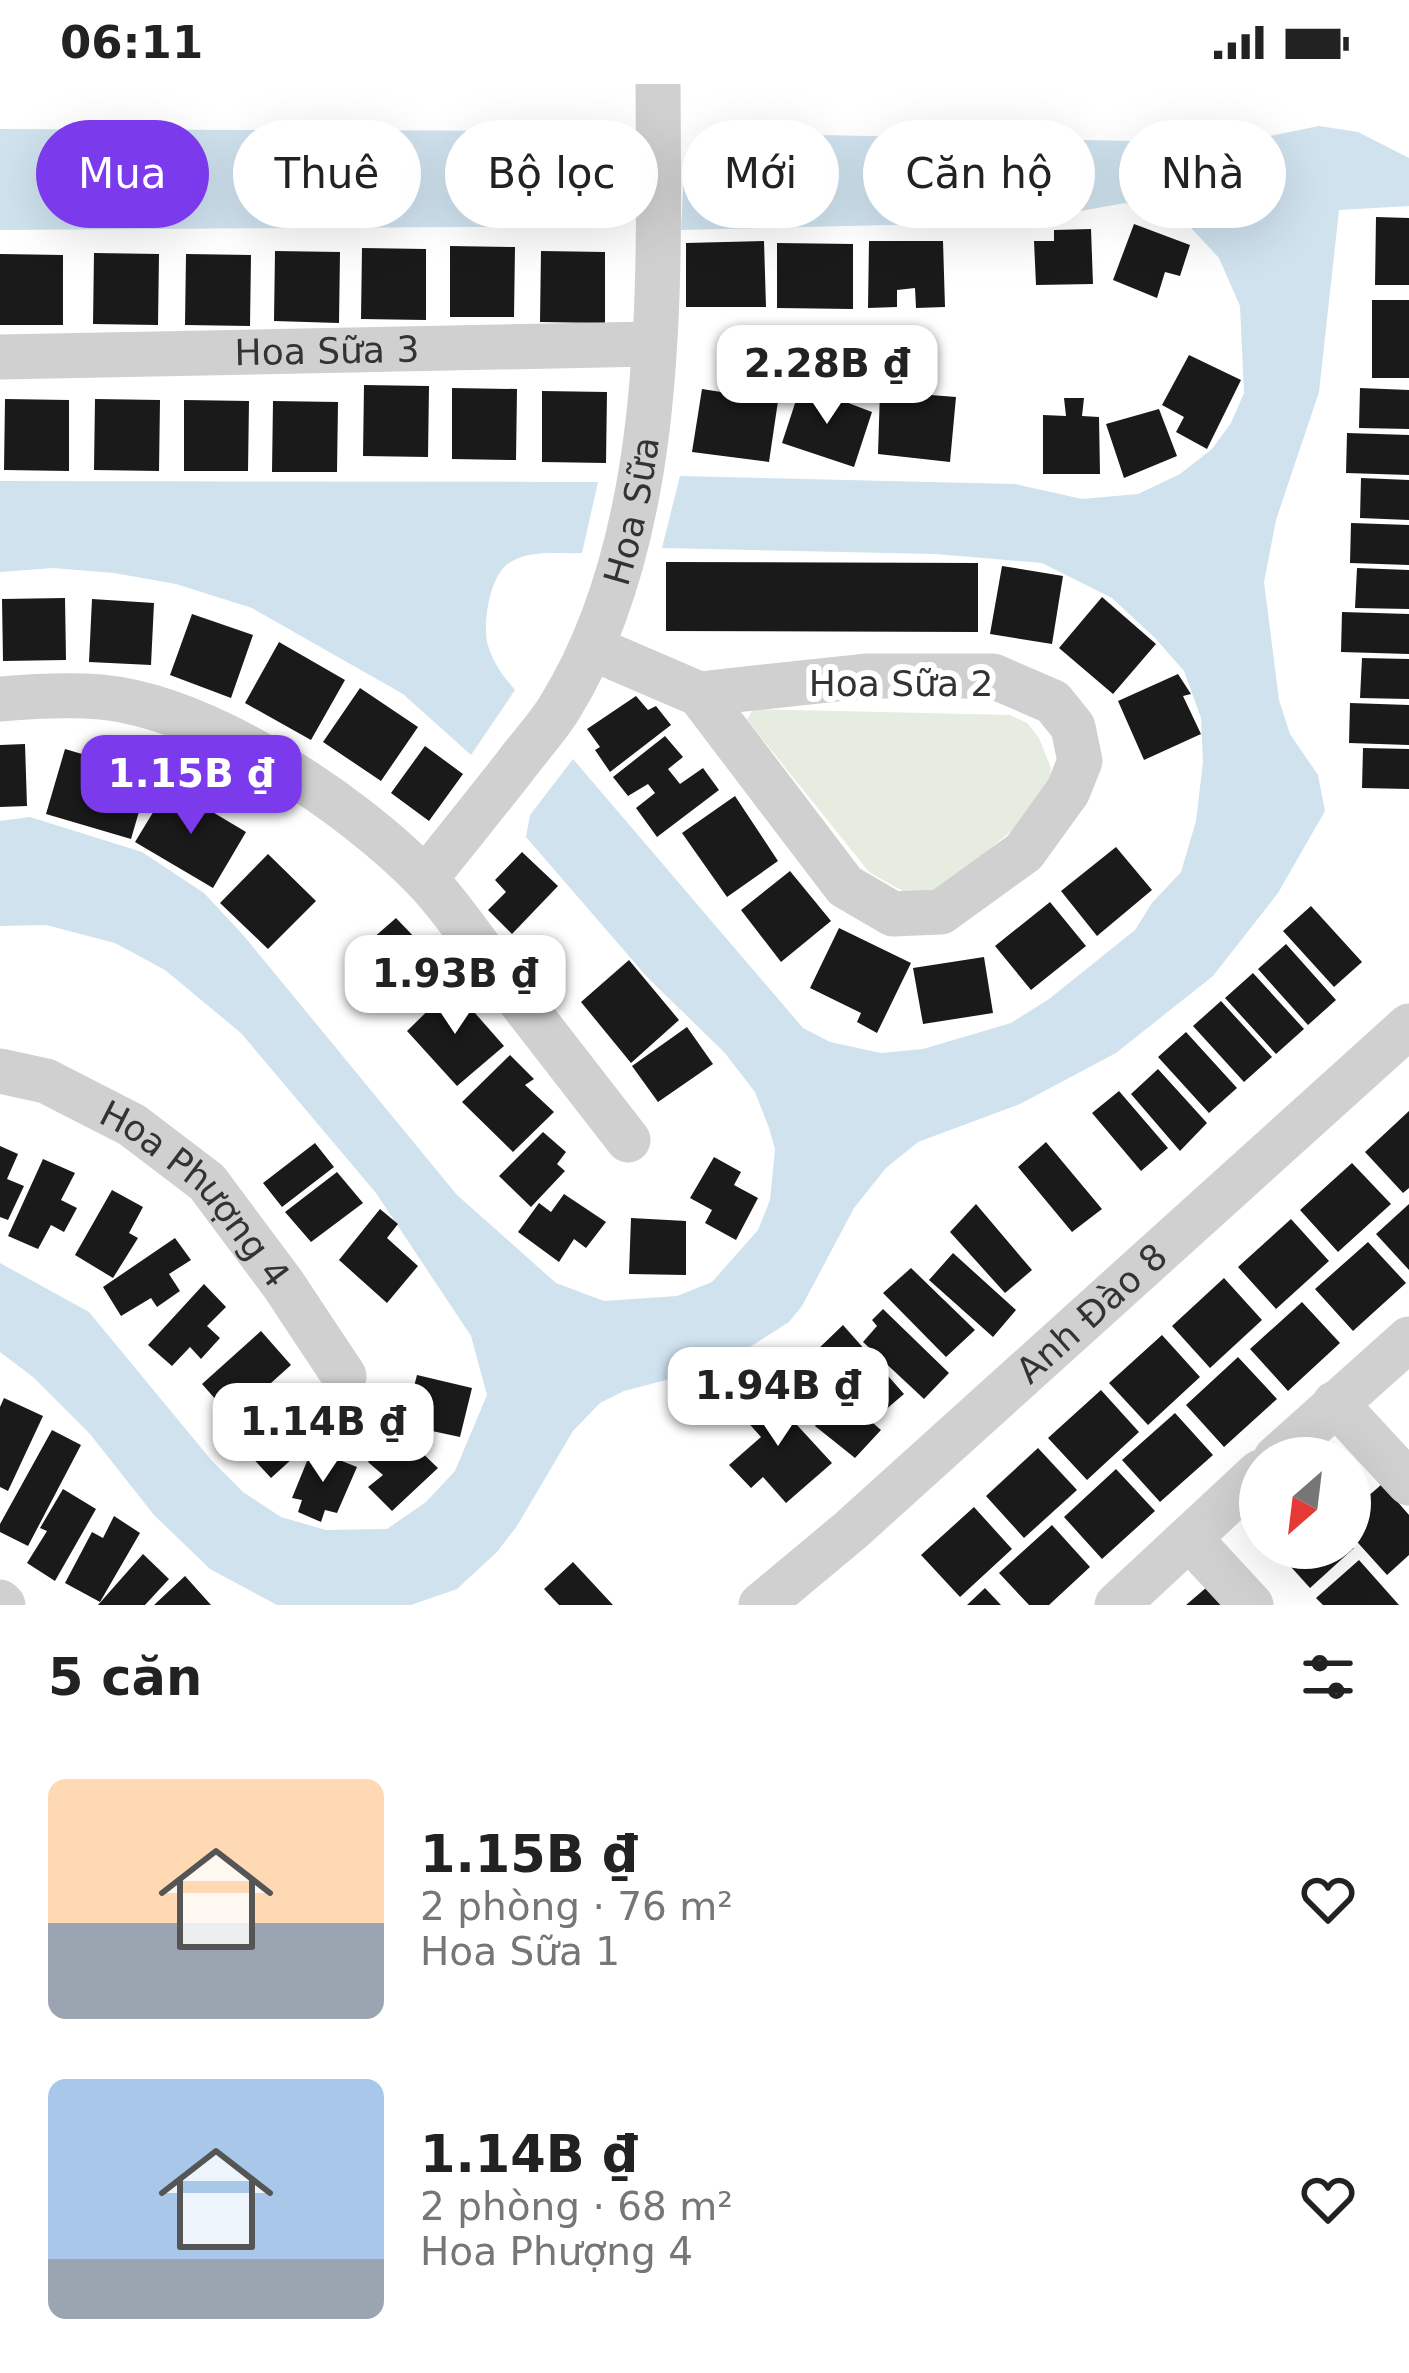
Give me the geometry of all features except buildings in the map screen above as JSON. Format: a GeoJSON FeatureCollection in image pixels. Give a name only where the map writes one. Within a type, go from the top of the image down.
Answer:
{"type":"FeatureCollection","features":[{"type":"Feature","properties":{"kind":"street","name":"Hoa Sữa"},"geometry":{"type":"LineString","coordinates":[[425,879],[559,709],[592,648],[636,500],[652,344],[658,84]]}},
{"type":"Feature","properties":{"kind":"street","name":"Hoa Sữa 3"},"geometry":{"type":"LineString","coordinates":[[0,357],[652,344]]}},
{"type":"Feature","properties":{"kind":"street","name":"Hoa Sữa 2"},"geometry":{"type":"LineString","coordinates":[[592,648],[700,694],[866,676],[993,676],[1052,702],[1073,727],[1080,761],[1068,791],[1024,852],[941,912],[893,914],[845,886],[700,694]]}},
{"type":"Feature","properties":{"kind":"street"},"geometry":{"type":"LineString","coordinates":[[0,699],[43,694],[105,697],[161,711],[222,734],[324,797],[425,879],[628,1140]]}},
{"type":"Feature","properties":{"kind":"street","name":"Anh Đào 8"},"geometry":{"type":"LineString","coordinates":[[776,1597],[1409,1026]]}},
{"type":"Feature","properties":{"kind":"street","name":"Hoa Phượng 4"},"geometry":{"type":"LineString","coordinates":[[0,1071],[46,1081],[132,1125],[207,1182],[344,1376]]}},
{"type":"Feature","properties":{"kind":"street"},"geometry":{"type":"LineString","coordinates":[[1299,1437],[1409,1339]]}},
{"type":"Feature","properties":{"kind":"street"},"geometry":{"type":"LineString","coordinates":[[1335,1403],[1409,1483]]}},
{"type":"Feature","properties":{"kind":"street"},"geometry":{"type":"LineString","coordinates":[[1117,1605],[1239,1492]]}},
{"type":"Feature","properties":{"kind":"street"},"geometry":{"type":"LineString","coordinates":[[1189,1538],[1251,1605]]}},
{"type":"Feature","properties":{"kind":"shaded area"},"geometry":{"type":"Polygon","coordinates":[[[753,709],[1010,715],[1027,723],[1039,738],[1051,768],[1049,782],[1029,816],[941,890],[906,893],[869,872],[747,720],[753,709]]]}},
{"type":"Feature","properties":{"kind":"water"},"geometry":{"type":"Polygon","coordinates":[[[1319,126],[1358,132],[1409,158],[1409,206],[1339,210],[1319,392],[1276,520],[1264,582],[1279,700],[1290,734],[1318,775],[1325,811],[1278,893],[1213,976],[1116,1053],[1020,1104],[918,1142],[886,1168],[854,1208],[789,1322],[739,1354],[600,1403],[573,1431],[517,1526],[457,1589],[411,1605],[277,1605],[210,1569],[154,1515],[90,1434],[33,1377],[0,1352],[0,1263],[89,1312],[243,1492],[281,1517],[326,1530],[387,1529],[426,1502],[455,1471],[487,1395],[471,1336],[376,1193],[241,1033],[165,970],[115,943],[46,925],[0,926],[0,821],[30,817],[142,852],[204,893],[457,1195],[556,1283],[604,1301],[677,1296],[712,1282],[758,1230],[770,1200],[775,1149],[755,1092],[724,1052],[647,977],[526,837],[530,815],[573,759],[803,1028],[830,1042],[881,1053],[923,1049],[1011,1023],[1049,999],[1135,930],[1181,872],[1196,821],[1203,762],[1201,718],[1184,671],[1112,598],[1042,563],[936,554],[662,548],[680,476],[1015,484],[1082,499],[1138,494],[1180,474],[1212,449],[1244,393],[1240,306],[1219,258],[1191,228],[1286,228],[1286,133],[1319,126]]]}},
{"type":"Feature","properties":{"kind":"water"},"geometry":{"type":"Polygon","coordinates":[[[0,129],[36,129],[36,228],[209,228],[209,130],[233,130],[233,228],[308,228],[0,230],[0,129]]]}},
{"type":"Feature","properties":{"kind":"water"},"geometry":{"type":"Polygon","coordinates":[[[421,130],[445,131],[445,227],[421,227],[421,130]]]}},
{"type":"Feature","properties":{"kind":"water"},"geometry":{"type":"Polygon","coordinates":[[[839,135],[863,136],[863,226],[839,226],[839,135]]]}},
{"type":"Feature","properties":{"kind":"water"},"geometry":{"type":"Polygon","coordinates":[[[1095,140],[1119,141],[1119,204],[1095,208],[1095,140]]]}},
{"type":"Feature","properties":{"kind":"water"},"geometry":{"type":"Polygon","coordinates":[[[682,211],[682,228],[766,228],[681,230],[682,211]]]}},
{"type":"Feature","properties":{"kind":"water"},"geometry":{"type":"Polygon","coordinates":[[[0,481],[598,482],[582,553],[526,556],[509,563],[497,577],[487,611],[487,642],[515,690],[471,755],[403,694],[252,608],[176,584],[114,573],[53,568],[0,572],[0,481]]]}}]}
